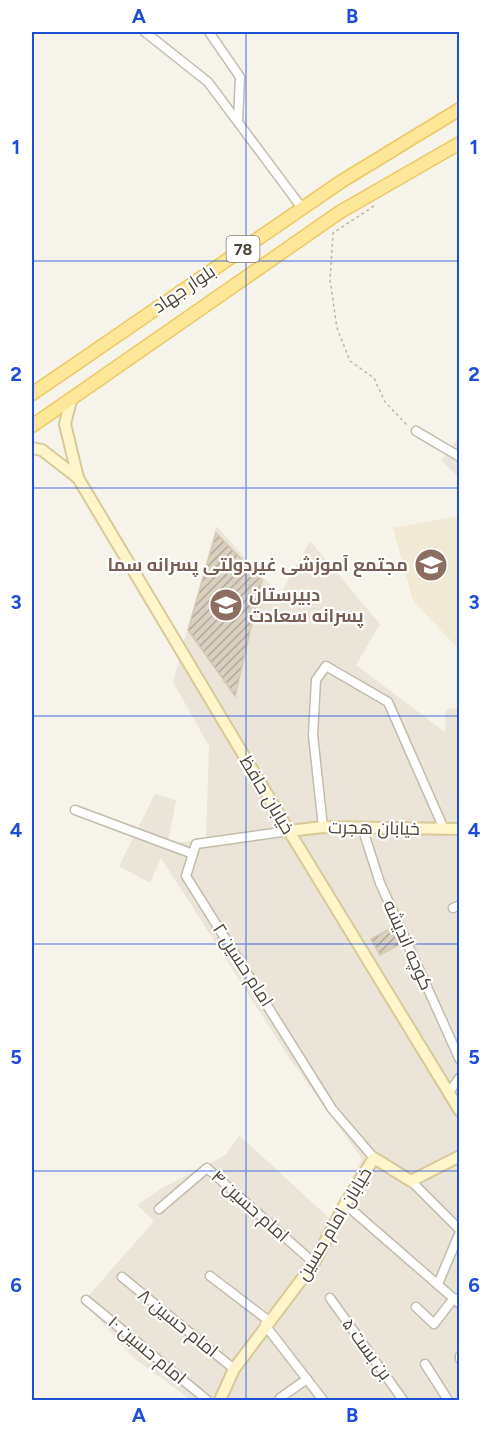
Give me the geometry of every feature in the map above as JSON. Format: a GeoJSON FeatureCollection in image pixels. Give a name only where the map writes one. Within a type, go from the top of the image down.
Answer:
{"type":"FeatureCollection","features":[{"type":"Feature","properties":{"kind":"main road","name":"بلوار جهاد"},"geometry":{"type":"LineString","coordinates":[[32,394],[302,208],[459,109]]}},
{"type":"Feature","properties":{"kind":"main road","name":"بلوار جهاد"},"geometry":{"type":"LineString","coordinates":[[32,426],[340,212],[459,143]]}},
{"type":"Feature","properties":{"kind":"main road"},"geometry":{"type":"LineString","coordinates":[[71,400],[65,424],[78,478]]}},
{"type":"Feature","properties":{"kind":"main road"},"geometry":{"type":"LineString","coordinates":[[32,448],[42,450],[78,478]]}},
{"type":"Feature","properties":{"kind":"main road","name":"خیابان حافظ"},"geometry":{"type":"LineString","coordinates":[[78,478],[459,1111]]}},
{"type":"Feature","properties":{"kind":"main road","name":"خیابان هجرت"},"geometry":{"type":"LineString","coordinates":[[289,831],[323,827],[459,829]]}},
{"type":"Feature","properties":{"kind":"main road"},"geometry":{"type":"LineString","coordinates":[[411,1181],[459,1156]]}},
{"type":"Feature","properties":{"kind":"main road","name":"خیابان امام حسین"},"geometry":{"type":"LineString","coordinates":[[220,1401],[234,1369],[314,1263],[345,1203],[374,1158],[411,1181]]}},
{"type":"Feature","properties":{"kind":"street"},"geometry":{"type":"LineString","coordinates":[[145,32],[208,82],[302,208]]}},
{"type":"Feature","properties":{"kind":"street"},"geometry":{"type":"LineString","coordinates":[[209,32],[240,77],[238,122]]}},
{"type":"Feature","properties":{"kind":"street"},"geometry":{"type":"LineString","coordinates":[[416,431],[459,457]]}},
{"type":"Feature","properties":{"kind":"street"},"geometry":{"type":"LineString","coordinates":[[323,827],[314,735],[316,680],[326,666],[388,702],[444,829]]}},
{"type":"Feature","properties":{"kind":"street"},"geometry":{"type":"LineString","coordinates":[[75,810],[193,854],[196,844],[289,831]]}},
{"type":"Feature","properties":{"kind":"street","name":"کوچه اندیشه"},"geometry":{"type":"LineString","coordinates":[[362,827],[380,883],[459,1060]]}},
{"type":"Feature","properties":{"kind":"street","name":"امام حسین ۲"},"geometry":{"type":"LineString","coordinates":[[193,854],[186,876],[332,1109],[374,1158]]}},
{"type":"Feature","properties":{"kind":"street"},"geometry":{"type":"LineString","coordinates":[[448,1092],[459,1077]]}},
{"type":"Feature","properties":{"kind":"street","name":"امام حسین ۴"},"geometry":{"type":"LineString","coordinates":[[159,1209],[207,1168],[314,1263]]}},
{"type":"Feature","properties":{"kind":"street"},"geometry":{"type":"LineString","coordinates":[[411,1181],[459,1231],[438,1284]]}},
{"type":"Feature","properties":{"kind":"street"},"geometry":{"type":"LineString","coordinates":[[345,1203],[457,1301],[434,1324],[416,1307]]}},
{"type":"Feature","properties":{"kind":"street"},"geometry":{"type":"LineString","coordinates":[[210,1276],[267,1323],[323,1401]]}},
{"type":"Feature","properties":{"kind":"street","name":"امام حسین ۸"},"geometry":{"type":"LineString","coordinates":[[122,1277],[234,1369]]}},
{"type":"Feature","properties":{"kind":"street","name":"بن بست ۵"},"geometry":{"type":"LineString","coordinates":[[330,1298],[403,1401]]}},
{"type":"Feature","properties":{"kind":"street","name":"امام حسین ۱۰"},"geometry":{"type":"LineString","coordinates":[[86,1300],[207,1401]]}},
{"type":"Feature","properties":{"kind":"street"},"geometry":{"type":"LineString","coordinates":[[425,1364],[448,1401]]}},
{"type":"Feature","properties":{"kind":"street"},"geometry":{"type":"LineString","coordinates":[[280,1398],[307,1379]]}},
{"type":"Feature","properties":{"kind":"path"},"geometry":{"type":"LineString","coordinates":[[369,195],[375,207],[333,232],[330,280],[337,328],[350,361],[374,378],[385,402],[400,420],[416,431]]}},
{"type":"Feature","properties":{"kind":"shaded area"},"geometry":{"type":"Polygon","coordinates":[[[459,437],[459,477],[441,461],[459,437]]]}},
{"type":"Feature","properties":{"kind":"shaded area","name":"مجتمع آموزشی غیردولتی پسرانه سما"},"geometry":{"type":"Polygon","coordinates":[[[460,516],[459,649],[413,601],[393,528],[460,516]]]}},
{"type":"Feature","properties":{"kind":"shaded area"},"geometry":{"type":"Polygon","coordinates":[[[216,526],[280,595],[310,541],[380,624],[356,665],[445,732],[446,709],[459,708],[459,1400],[191,1400],[134,1358],[83,1302],[154,1221],[137,1205],[164,1187],[226,1155],[239,1135],[330,1219],[362,1159],[290,1059],[161,858],[150,883],[119,866],[155,794],[176,800],[168,843],[206,840],[209,746],[173,682],[216,526]]]}},
{"type":"Feature","properties":{"kind":"building","name":"دبیرستان پسرانه سعادت"},"geometry":{"type":"Polygon","coordinates":[[[216,533],[262,580],[235,696],[188,630],[216,533]]]}},
{"type":"Feature","properties":{"kind":"building"},"geometry":{"type":"Polygon","coordinates":[[[393,927],[400,944],[380,955],[371,939],[393,927]]]}},
{"type":"Feature","properties":{"kind":"place","name":"مجتمع آموزشی غیردولتی پسرانه سما"},"geometry":{"type":"Point","coordinates":[431,565]}},
{"type":"Feature","properties":{"kind":"place","name":"دبیرستان پسرانه سعادت"},"geometry":{"type":"Point","coordinates":[226,605]}}]}
